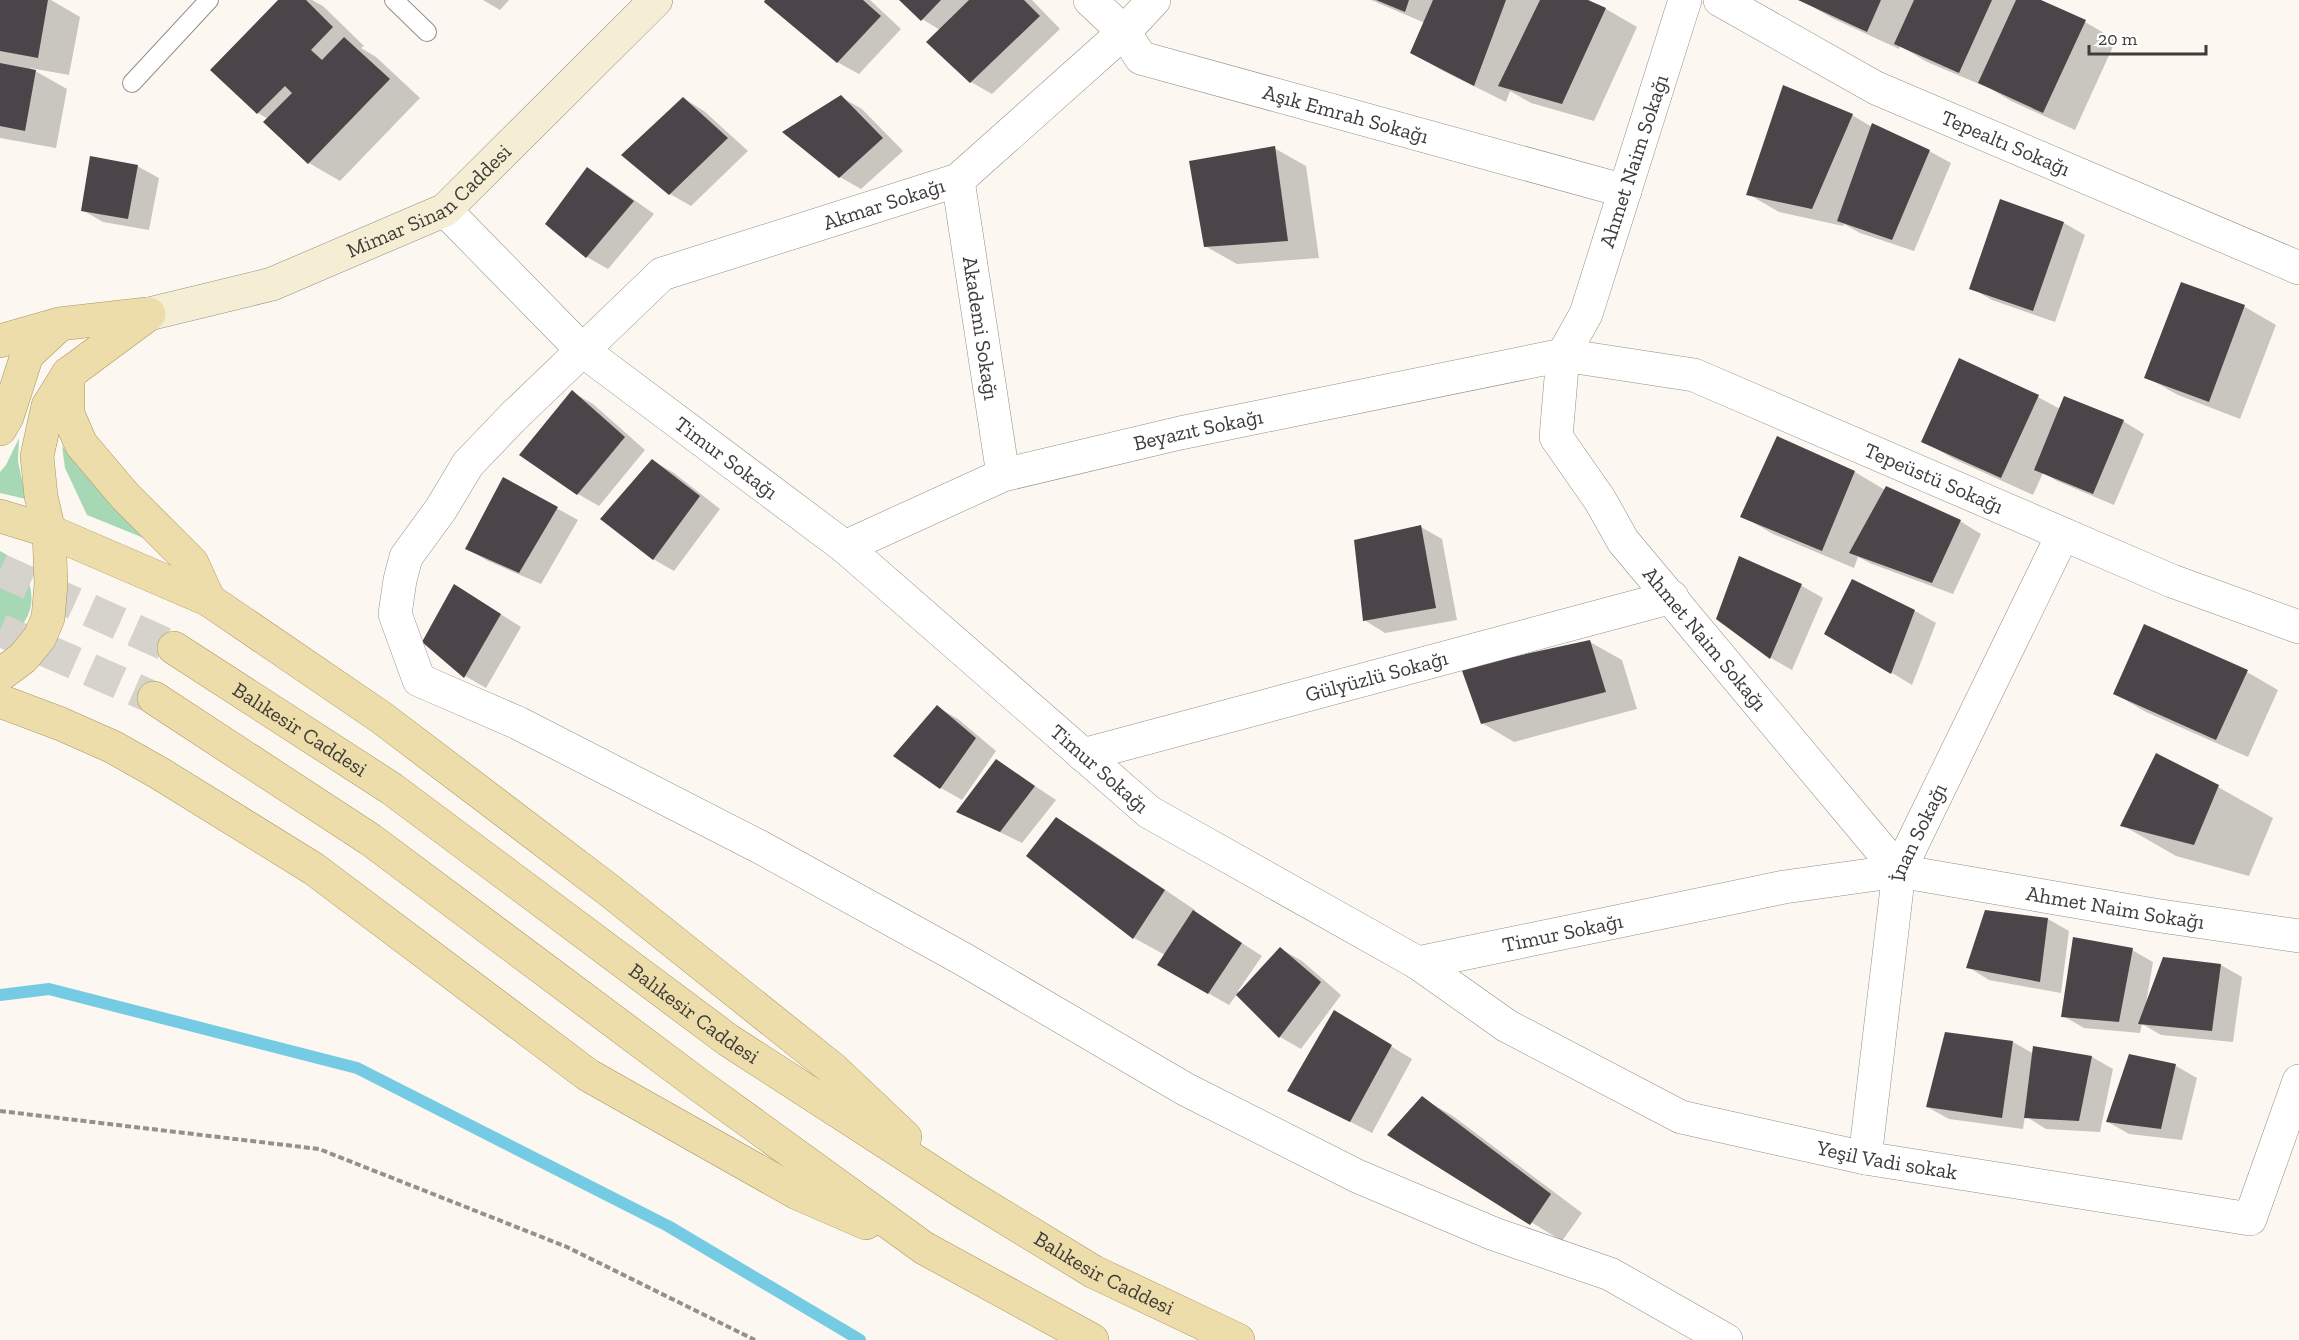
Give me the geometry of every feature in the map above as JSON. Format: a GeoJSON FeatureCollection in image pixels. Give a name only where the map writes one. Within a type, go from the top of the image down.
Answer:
{"type":"FeatureCollection","features":[{"type":"Feature","properties":{"kind":"main road","name":"Mimar Sinan Caddesi"},"geometry":{"type":"LineString","coordinates":[[149,314],[272,284],[445,210],[656,0]]}},
{"type":"Feature","properties":{"kind":"main road"},"geometry":{"type":"LineString","coordinates":[[0,341],[59,324],[149,314]]}},
{"type":"Feature","properties":{"kind":"main road"},"geometry":{"type":"LineString","coordinates":[[0,675],[22,658],[40,637],[48,618],[51,584],[49,531],[41,496],[37,456],[48,406],[68,374],[149,314]]}},
{"type":"Feature","properties":{"kind":"main road"},"geometry":{"type":"LineString","coordinates":[[0,429],[7,417],[27,355],[59,324]]}},
{"type":"Feature","properties":{"kind":"main road"},"geometry":{"type":"LineString","coordinates":[[68,374],[68,414],[81,444],[125,496],[192,563],[209,600]]}},
{"type":"Feature","properties":{"kind":"main road"},"geometry":{"type":"LineString","coordinates":[[0,516],[49,531],[209,600],[382,718],[610,891],[833,1069],[963,1192]]}},
{"type":"Feature","properties":{"kind":"main road","name":"Balıkesir Caddesi"},"geometry":{"type":"LineString","coordinates":[[174,648],[392,789],[728,1040],[963,1192],[1094,1272],[1238,1340]]}},
{"type":"Feature","properties":{"kind":"main road"},"geometry":{"type":"LineString","coordinates":[[154,698],[371,840],[690,1078],[924,1248]]}},
{"type":"Feature","properties":{"kind":"main road"},"geometry":{"type":"LineString","coordinates":[[0,701],[62,724],[112,747],[159,773],[314,870],[588,1075],[797,1192],[924,1248],[1092,1340]]}},
{"type":"Feature","properties":{"kind":"street","name":"Aşık Emrah Sokağı"},"geometry":{"type":"LineString","coordinates":[[1090,0],[1124,32],[1141,58],[1625,191]]}},
{"type":"Feature","properties":{"kind":"street","name":"Akmar Sokağı"},"geometry":{"type":"LineString","coordinates":[[1154,0],[1124,32],[958,180],[662,274],[514,416],[468,464],[441,509],[406,557],[400,580],[396,614],[419,680],[518,723],[760,847],[963,959],[1185,1089],[1357,1176],[1494,1234],[1611,1274],[1726,1340]]}},
{"type":"Feature","properties":{"kind":"street","name":"Ahmet Naim Sokağı"},"geometry":{"type":"LineString","coordinates":[[1685,0],[1586,314],[1563,355],[1556,437],[1600,500],[1623,541],[1899,871],[2154,915],[2299,936]]}},
{"type":"Feature","properties":{"kind":"street","name":"Tepealtı Sokağı"},"geometry":{"type":"LineString","coordinates":[[1720,0],[1876,88],[2299,268]]}},
{"type":"Feature","properties":{"kind":"street","name":"Akademi Sokağı"},"geometry":{"type":"LineString","coordinates":[[958,180],[1003,475]]}},
{"type":"Feature","properties":{"kind":"street","name":"Timur Sokağı"},"geometry":{"type":"LineString","coordinates":[[445,210],[582,350],[845,547],[1149,812],[1418,963],[1784,887],[1899,871]]}},
{"type":"Feature","properties":{"kind":"street","name":"Beyazıt Sokağı"},"geometry":{"type":"LineString","coordinates":[[845,547],[1003,475],[1180,433],[1563,355]]}},
{"type":"Feature","properties":{"kind":"street","name":"Tepeüstü Sokağı"},"geometry":{"type":"LineString","coordinates":[[1563,355],[1694,375],[2172,581],[2299,627]]}},
{"type":"Feature","properties":{"kind":"street","name":"İnan Sokağı"},"geometry":{"type":"LineString","coordinates":[[1864,1158],[1899,871],[2063,534]]}},
{"type":"Feature","properties":{"kind":"street","name":"Gülyüzlü Sokağı"},"geometry":{"type":"LineString","coordinates":[[1083,755],[1672,597]]}},
{"type":"Feature","properties":{"kind":"street","name":"Yeşil Vadi sokak"},"geometry":{"type":"LineString","coordinates":[[1418,963],[1507,1026],[1681,1117],[1864,1158],[2250,1219],[2299,1080]]}},
{"type":"Feature","properties":{"kind":"lane"},"geometry":{"type":"LineString","coordinates":[[132,83],[208,0]]}},
{"type":"Feature","properties":{"kind":"lane"},"geometry":{"type":"LineString","coordinates":[[394,0],[427,32]]}},
{"type":"Feature","properties":{"kind":"path"},"geometry":{"type":"LineString","coordinates":[[0,1111],[319,1149],[567,1248],[755,1340]]}},
{"type":"Feature","properties":{"kind":"green space"},"geometry":{"type":"Polygon","coordinates":[[[19,438],[18,461],[26,499],[0,493],[0,472],[6,465],[19,438]]]}},
{"type":"Feature","properties":{"kind":"green space"},"geometry":{"type":"Polygon","coordinates":[[[62,446],[113,502],[161,545],[87,515],[65,468],[62,446]]]}},
{"type":"Feature","properties":{"kind":"green space"},"geometry":{"type":"Polygon","coordinates":[[[0,551],[23,571],[32,597],[30,610],[24,622],[14,633],[0,641],[0,551]]]}},
{"type":"Feature","properties":{"kind":"building"},"geometry":{"type":"Polygon","coordinates":[[[0,0],[48,0],[38,58],[0,51],[0,0]]]}},
{"type":"Feature","properties":{"kind":"building"},"geometry":{"type":"Polygon","coordinates":[[[278,0],[306,0],[333,27],[311,50],[322,60],[344,37],[390,79],[308,164],[263,122],[292,93],[285,86],[257,114],[210,70],[278,0]]]}},
{"type":"Feature","properties":{"kind":"building"},"geometry":{"type":"Polygon","coordinates":[[[765,0],[863,0],[881,16],[837,63],[764,2],[765,0]]]}},
{"type":"Feature","properties":{"kind":"building"},"geometry":{"type":"Polygon","coordinates":[[[899,0],[941,0],[921,21],[899,0]]]}},
{"type":"Feature","properties":{"kind":"building"},"geometry":{"type":"Polygon","coordinates":[[[969,0],[1024,0],[1040,16],[970,83],[926,42],[969,0]]]}},
{"type":"Feature","properties":{"kind":"building"},"geometry":{"type":"Polygon","coordinates":[[[1376,0],[1409,0],[1405,12],[1376,0]]]}},
{"type":"Feature","properties":{"kind":"building"},"geometry":{"type":"Polygon","coordinates":[[[1433,0],[1506,0],[1474,86],[1410,53],[1433,0]]]}},
{"type":"Feature","properties":{"kind":"building"},"geometry":{"type":"Polygon","coordinates":[[[1540,0],[1588,0],[1606,8],[1562,104],[1498,86],[1540,0]]]}},
{"type":"Feature","properties":{"kind":"building"},"geometry":{"type":"Polygon","coordinates":[[[1798,0],[1881,0],[1867,32],[1798,0]]]}},
{"type":"Feature","properties":{"kind":"building"},"geometry":{"type":"Polygon","coordinates":[[[1914,0],[1992,0],[1959,73],[1894,44],[1914,0]]]}},
{"type":"Feature","properties":{"kind":"building"},"geometry":{"type":"Polygon","coordinates":[[[2016,0],[2041,0],[2086,20],[2043,113],[1978,83],[2016,0]]]}},
{"type":"Feature","properties":{"kind":"building"},"geometry":{"type":"Polygon","coordinates":[[[0,63],[36,70],[25,131],[0,126],[0,63]]]}},
{"type":"Feature","properties":{"kind":"building"},"geometry":{"type":"Polygon","coordinates":[[[1783,85],[1853,114],[1812,209],[1746,195],[1783,85]]]}},
{"type":"Feature","properties":{"kind":"building"},"geometry":{"type":"Polygon","coordinates":[[[841,95],[883,138],[839,178],[782,132],[841,95]]]}},
{"type":"Feature","properties":{"kind":"building"},"geometry":{"type":"Polygon","coordinates":[[[683,97],[728,138],[669,195],[621,155],[683,97]]]}},
{"type":"Feature","properties":{"kind":"building"},"geometry":{"type":"Polygon","coordinates":[[[1872,123],[1930,150],[1892,240],[1837,221],[1872,123]]]}},
{"type":"Feature","properties":{"kind":"building"},"geometry":{"type":"Polygon","coordinates":[[[1275,146],[1288,241],[1204,247],[1189,161],[1275,146]]]}},
{"type":"Feature","properties":{"kind":"building"},"geometry":{"type":"Polygon","coordinates":[[[90,156],[138,165],[128,219],[81,211],[90,156]]]}},
{"type":"Feature","properties":{"kind":"building"},"geometry":{"type":"Polygon","coordinates":[[[587,167],[634,201],[586,258],[545,224],[587,167]]]}},
{"type":"Feature","properties":{"kind":"building"},"geometry":{"type":"Polygon","coordinates":[[[2000,199],[2064,222],[2033,311],[1969,289],[2000,199]]]}},
{"type":"Feature","properties":{"kind":"building"},"geometry":{"type":"Polygon","coordinates":[[[2181,282],[2245,305],[2209,402],[2144,378],[2181,282]]]}},
{"type":"Feature","properties":{"kind":"building"},"geometry":{"type":"Polygon","coordinates":[[[1959,358],[2039,395],[2001,478],[1921,442],[1959,358]]]}},
{"type":"Feature","properties":{"kind":"building"},"geometry":{"type":"Polygon","coordinates":[[[572,390],[625,437],[577,495],[519,455],[572,390]]]}},
{"type":"Feature","properties":{"kind":"building"},"geometry":{"type":"Polygon","coordinates":[[[2064,396],[2124,420],[2093,494],[2034,470],[2064,396]]]}},
{"type":"Feature","properties":{"kind":"building"},"geometry":{"type":"Polygon","coordinates":[[[1777,436],[1855,471],[1822,551],[1740,517],[1777,436]]]}},
{"type":"Feature","properties":{"kind":"building"},"geometry":{"type":"Polygon","coordinates":[[[652,459],[700,496],[653,560],[600,519],[652,459]]]}},
{"type":"Feature","properties":{"kind":"building"},"geometry":{"type":"Polygon","coordinates":[[[503,477],[558,507],[519,573],[465,549],[503,477]]]}},
{"type":"Feature","properties":{"kind":"building"},"geometry":{"type":"Polygon","coordinates":[[[1886,486],[1961,520],[1932,583],[1849,553],[1886,486]]]}},
{"type":"Feature","properties":{"kind":"building"},"geometry":{"type":"Polygon","coordinates":[[[1421,525],[1436,608],[1363,621],[1354,540],[1421,525]]]}},
{"type":"Feature","properties":{"kind":"building"},"geometry":{"type":"Polygon","coordinates":[[[1739,556],[1802,584],[1770,659],[1716,619],[1739,556]]]}},
{"type":"Feature","properties":{"kind":"building"},"geometry":{"type":"Polygon","coordinates":[[[1852,579],[1915,610],[1891,674],[1824,634],[1852,579]]]}},
{"type":"Feature","properties":{"kind":"building"},"geometry":{"type":"Polygon","coordinates":[[[454,584],[501,614],[464,678],[422,642],[454,584]]]}},
{"type":"Feature","properties":{"kind":"building"},"geometry":{"type":"Polygon","coordinates":[[[2144,624],[2248,670],[2216,740],[2113,694],[2144,624]]]}},
{"type":"Feature","properties":{"kind":"building"},"geometry":{"type":"Polygon","coordinates":[[[1590,640],[1606,692],[1481,724],[1461,668],[1590,640]]]}},
{"type":"Feature","properties":{"kind":"building"},"geometry":{"type":"Polygon","coordinates":[[[937,705],[976,738],[940,789],[893,756],[937,705]]]}},
{"type":"Feature","properties":{"kind":"building"},"geometry":{"type":"Polygon","coordinates":[[[2156,753],[2219,785],[2194,845],[2120,826],[2156,753]]]}},
{"type":"Feature","properties":{"kind":"building"},"geometry":{"type":"Polygon","coordinates":[[[996,759],[1035,786],[1000,832],[956,812],[996,759]]]}},
{"type":"Feature","properties":{"kind":"building"},"geometry":{"type":"Polygon","coordinates":[[[1056,817],[1165,890],[1133,939],[1026,856],[1056,817]]]}},
{"type":"Feature","properties":{"kind":"building"},"geometry":{"type":"Polygon","coordinates":[[[1193,910],[1242,943],[1208,994],[1157,965],[1193,910]]]}},
{"type":"Feature","properties":{"kind":"building"},"geometry":{"type":"Polygon","coordinates":[[[1985,910],[2048,918],[2040,982],[1966,968],[1985,910]]]}},
{"type":"Feature","properties":{"kind":"building"},"geometry":{"type":"Polygon","coordinates":[[[2073,937],[2133,948],[2119,1022],[2061,1017],[2073,937]]]}},
{"type":"Feature","properties":{"kind":"building"},"geometry":{"type":"Polygon","coordinates":[[[1280,947],[1321,982],[1279,1038],[1236,995],[1280,947]]]}},
{"type":"Feature","properties":{"kind":"building"},"geometry":{"type":"Polygon","coordinates":[[[2163,957],[2221,964],[2212,1031],[2138,1024],[2163,957]]]}},
{"type":"Feature","properties":{"kind":"building"},"geometry":{"type":"Polygon","coordinates":[[[1334,1010],[1392,1045],[1350,1122],[1287,1091],[1334,1010]]]}},
{"type":"Feature","properties":{"kind":"building"},"geometry":{"type":"Polygon","coordinates":[[[1945,1032],[2013,1041],[2002,1118],[1926,1107],[1945,1032]]]}},
{"type":"Feature","properties":{"kind":"building"},"geometry":{"type":"Polygon","coordinates":[[[2033,1046],[2092,1056],[2079,1121],[2024,1118],[2033,1046]]]}},
{"type":"Feature","properties":{"kind":"building"},"geometry":{"type":"Polygon","coordinates":[[[2129,1054],[2176,1064],[2161,1129],[2106,1122],[2129,1054]]]}},
{"type":"Feature","properties":{"kind":"building"},"geometry":{"type":"Polygon","coordinates":[[[1422,1096],[1551,1194],[1530,1225],[1387,1135],[1422,1096]]]}},
{"type":"Feature","properties":{"kind":"waterway"},"geometry":{"type":"LineString","coordinates":[[0,995],[49,989],[357,1068],[668,1226],[860,1340]]}},
{"type":"Feature","properties":{"kind":"tunnel"},"geometry":{"type":"LineString","coordinates":[[0,570],[174,648]]}},
{"type":"Feature","properties":{"kind":"tunnel"},"geometry":{"type":"LineString","coordinates":[[0,630],[154,698]]}}]}
